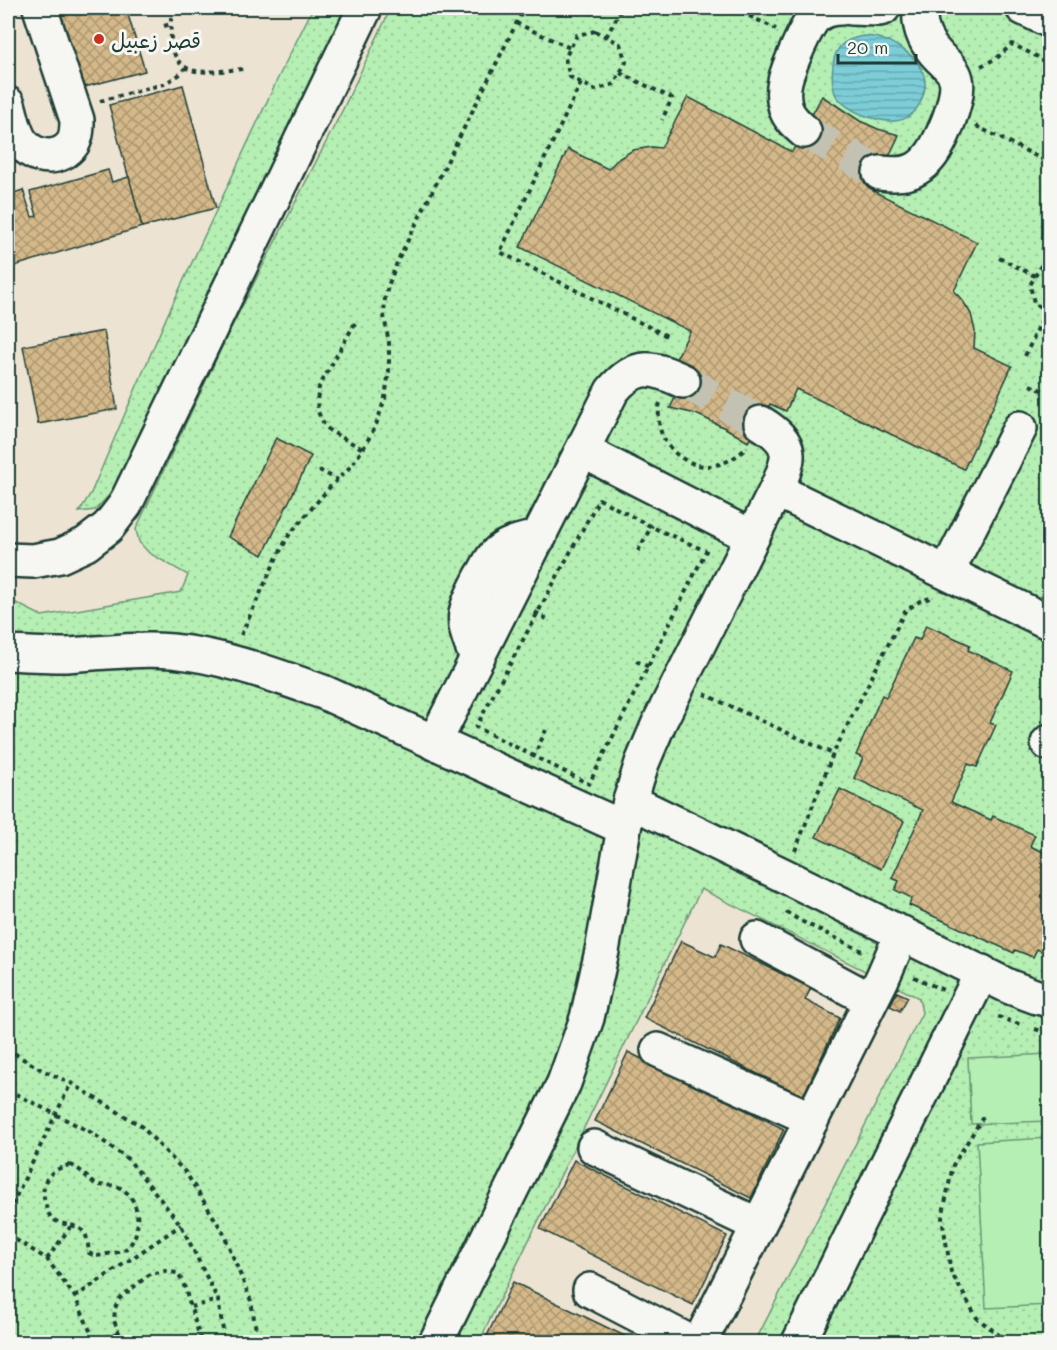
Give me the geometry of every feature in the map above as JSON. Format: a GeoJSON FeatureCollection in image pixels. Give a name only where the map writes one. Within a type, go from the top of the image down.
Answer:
{"type":"FeatureCollection","features":[{"type":"Feature","properties":{"kind":"street"},"geometry":{"type":"LineString","coordinates":[[8,104],[21,142],[29,151],[41,156],[53,156],[64,151],[73,143],[77,131],[77,120],[40,8]]}},
{"type":"Feature","properties":{"kind":"street"},"geometry":{"type":"LineString","coordinates":[[8,560],[33,561],[60,556],[86,544],[108,527],[125,505],[365,8]]}},
{"type":"Feature","properties":{"kind":"street"},"geometry":{"type":"LineString","coordinates":[[804,130],[793,122],[786,109],[783,94],[785,79],[807,27],[817,16],[830,9],[841,8]]}},
{"type":"Feature","properties":{"kind":"street"},"geometry":{"type":"LineString","coordinates":[[851,8],[883,8]]}},
{"type":"Feature","properties":{"kind":"street"},"geometry":{"type":"LineString","coordinates":[[880,173],[895,175],[912,171],[926,162],[937,147],[951,113],[957,90],[957,79],[952,70],[928,44],[922,30],[920,8]]}},
{"type":"Feature","properties":{"kind":"street"},"geometry":{"type":"LineString","coordinates":[[1023,8],[1049,20]]}},
{"type":"Feature","properties":{"kind":"street"},"geometry":{"type":"LineString","coordinates":[[434,743],[612,391],[621,380],[632,373],[645,370],[659,371],[678,379]]}},
{"type":"Feature","properties":{"kind":"street"},"geometry":{"type":"LineString","coordinates":[[436,1342],[564,1083],[587,1018],[627,815],[642,763],[659,723],[786,468],[788,458],[786,447],[780,437],[762,423]]}},
{"type":"Feature","properties":{"kind":"street"},"geometry":{"type":"LineString","coordinates":[[940,585],[1020,428]]}},
{"type":"Feature","properties":{"kind":"street"},"geometry":{"type":"LineString","coordinates":[[583,451],[752,537]]}},
{"type":"Feature","properties":{"kind":"street"},"geometry":{"type":"LineString","coordinates":[[776,490],[940,585],[1050,622]]}},
{"type":"Feature","properties":{"kind":"street"},"geometry":{"type":"LineString","coordinates":[[8,653],[69,655],[139,650],[173,651],[207,657],[270,674],[323,692],[434,743],[627,815],[902,933],[1010,987],[1037,998],[1050,1000]]}},
{"type":"Feature","properties":{"kind":"street"},"geometry":{"type":"LineString","coordinates":[[700,1342],[882,979],[902,933]]}},
{"type":"Feature","properties":{"kind":"street"},"geometry":{"type":"LineString","coordinates":[[757,939],[871,1000]]}},
{"type":"Feature","properties":{"kind":"street"},"geometry":{"type":"LineString","coordinates":[[799,1342],[982,972]]}},
{"type":"Feature","properties":{"kind":"street"},"geometry":{"type":"LineString","coordinates":[[658,1050],[812,1119]]}},
{"type":"Feature","properties":{"kind":"street"},"geometry":{"type":"LineString","coordinates":[[594,1147],[758,1225]]}},
{"type":"Feature","properties":{"kind":"street"},"geometry":{"type":"LineString","coordinates":[[590,1290],[690,1342]]}},
{"type":"Feature","properties":{"kind":"path"},"geometry":{"type":"LineString","coordinates":[[172,8],[172,49],[176,59],[185,68],[196,71],[243,69]]}},
{"type":"Feature","properties":{"kind":"path"},"geometry":{"type":"LineString","coordinates":[[228,662],[277,557],[290,535],[329,488],[351,466],[376,425],[385,398],[389,371],[389,343],[384,316],[388,286],[398,260],[524,8]]}},
{"type":"Feature","properties":{"kind":"path"},"geometry":{"type":"LineString","coordinates":[[606,37],[622,8]]}},
{"type":"Feature","properties":{"kind":"path"},"geometry":{"type":"LineString","coordinates":[[733,8],[801,41]]}},
{"type":"Feature","properties":{"kind":"path"},"geometry":{"type":"LineString","coordinates":[[516,23],[570,48]]}},
{"type":"Feature","properties":{"kind":"path"},"geometry":{"type":"LineString","coordinates":[[164,26],[171,24]]}},
{"type":"Feature","properties":{"kind":"path"},"geometry":{"type":"LineString","coordinates":[[595,31],[606,37],[620,44],[626,62],[614,84],[595,90],[570,77],[565,58],[577,35],[595,31]]}},
{"type":"Feature","properties":{"kind":"path"},"geometry":{"type":"LineString","coordinates":[[957,79],[997,58],[1012,44],[1050,63]]}},
{"type":"Feature","properties":{"kind":"path"},"geometry":{"type":"LineString","coordinates":[[73,108],[164,84],[179,75],[185,68]]}},
{"type":"Feature","properties":{"kind":"path"},"geometry":{"type":"LineString","coordinates":[[620,73],[672,98],[662,120]]}},
{"type":"Feature","properties":{"kind":"path"},"geometry":{"type":"LineString","coordinates":[[582,83],[500,252],[667,336]]}},
{"type":"Feature","properties":{"kind":"path"},"geometry":{"type":"LineString","coordinates":[[951,113],[1050,164]]}},
{"type":"Feature","properties":{"kind":"path"},"geometry":{"type":"LineString","coordinates":[[999,258],[1035,276]]}},
{"type":"Feature","properties":{"kind":"path"},"geometry":{"type":"LineString","coordinates":[[1024,356],[1048,312],[1034,303],[1030,285],[1042,264],[1050,262]]}},
{"type":"Feature","properties":{"kind":"path"},"geometry":{"type":"LineString","coordinates":[[355,323],[319,387],[317,401],[318,412],[330,431],[363,449]]}},
{"type":"Feature","properties":{"kind":"path"},"geometry":{"type":"LineString","coordinates":[[678,379],[658,406],[659,427],[668,446],[684,460],[705,466],[727,462],[745,449],[762,423]]}},
{"type":"Feature","properties":{"kind":"path"},"geometry":{"type":"LineString","coordinates":[[1030,385],[1050,394]]}},
{"type":"Feature","properties":{"kind":"path"},"geometry":{"type":"LineString","coordinates":[[319,470],[338,480]]}},
{"type":"Feature","properties":{"kind":"path"},"geometry":{"type":"LineString","coordinates":[[599,499],[706,551],[648,667],[589,784],[476,727],[599,499]]}},
{"type":"Feature","properties":{"kind":"path"},"geometry":{"type":"LineString","coordinates":[[636,661],[833,754],[905,610],[940,585]]}},
{"type":"Feature","properties":{"kind":"path"},"geometry":{"type":"LineString","coordinates":[[8,1047],[18,1056],[71,1083],[141,1126],[186,1173],[223,1232],[251,1301],[258,1342]]}},
{"type":"Feature","properties":{"kind":"path"},"geometry":{"type":"LineString","coordinates":[[8,1213],[71,1083]]}},
{"type":"Feature","properties":{"kind":"path"},"geometry":{"type":"LineString","coordinates":[[8,1090],[92,1133],[129,1160],[181,1225],[218,1300],[225,1342]]}},
{"type":"Feature","properties":{"kind":"path"},"geometry":{"type":"LineString","coordinates":[[983,1117],[953,1165],[942,1218],[951,1272],[977,1318],[1008,1342]]}},
{"type":"Feature","properties":{"kind":"path"},"geometry":{"type":"LineString","coordinates":[[64,1166],[79,1168],[94,1183],[118,1187],[127,1192],[136,1204],[138,1219],[135,1235],[129,1246],[117,1253],[93,1256],[89,1253],[87,1238],[83,1231],[71,1225],[58,1222],[48,1214],[43,1194],[48,1178],[64,1166]]}},
{"type":"Feature","properties":{"kind":"path"},"geometry":{"type":"LineString","coordinates":[[47,1259],[71,1225]]}},
{"type":"Feature","properties":{"kind":"path"},"geometry":{"type":"LineString","coordinates":[[75,1297],[181,1225]]}},
{"type":"Feature","properties":{"kind":"path"},"geometry":{"type":"LineString","coordinates":[[8,1235],[47,1259],[75,1297],[95,1341]]}},
{"type":"Feature","properties":{"kind":"path"},"geometry":{"type":"LineString","coordinates":[[123,1342],[114,1321],[115,1308],[120,1298],[150,1274],[165,1271],[177,1273],[183,1282],[200,1342]]}},
{"type":"Feature","properties":{"kind":"path"},"geometry":{"type":"LineString","coordinates":[[191,1307],[218,1300]]}},
{"type":"Feature","properties":{"kind":"path"},"geometry":{"type":"LineString","coordinates":[[88,1342],[119,1333]]}},
{"type":"Feature","properties":{"kind":"path"},"geometry":{"type":"LineString","coordinates":[[8,1334],[13,1342]]}},
{"type":"Feature","properties":{"kind":"path"},"geometry":{"type":"LineString","coordinates":[[927,1342],[953,1342]]}},
{"type":"Feature","properties":{"kind":"green space"},"geometry":{"type":"Polygon","coordinates":[[[313,8],[354,8],[114,490],[95,510],[79,512],[91,493],[167,316],[313,8]]]}},
{"type":"Feature","properties":{"kind":"green space"},"geometry":{"type":"Polygon","coordinates":[[[391,8],[1049,8],[1049,1342],[755,1342],[922,1013],[919,998],[701,889],[479,1342],[8,1342],[8,599],[42,616],[181,592],[188,575],[149,553],[139,542],[136,529],[229,332],[343,109],[391,8]]]}},
{"type":"Feature","properties":{"kind":"green space"},"geometry":{"type":"Polygon","coordinates":[[[1049,1054],[1049,1121],[971,1124],[968,1058],[1049,1054]]]}},
{"type":"Feature","properties":{"kind":"green space"},"geometry":{"type":"Polygon","coordinates":[[[1049,1138],[1049,1305],[986,1308],[977,1142],[1049,1138]]]}},
{"type":"Feature","properties":{"kind":"water"},"geometry":{"type":"Polygon","coordinates":[[[863,36],[882,39],[902,49],[917,63],[922,72],[925,90],[916,110],[906,118],[888,121],[871,118],[848,107],[837,97],[832,80],[836,53],[847,41],[863,36]]]}},
{"type":"Feature","properties":{"kind":"building","name":"قصر زعبيل"},"geometry":{"type":"Polygon","coordinates":[[[53,8],[126,8],[145,71],[77,89],[53,8]]]}},
{"type":"Feature","properties":{"kind":"building"},"geometry":{"type":"Polygon","coordinates":[[[183,85],[216,208],[142,227],[109,105],[183,85]]]}},
{"type":"Feature","properties":{"kind":"building"},"geometry":{"type":"Polygon","coordinates":[[[822,96],[860,121],[899,135],[873,191],[977,242],[954,291],[971,314],[975,331],[974,348],[1012,366],[964,469],[796,389],[786,411],[770,404],[748,442],[696,414],[670,408],[691,366],[676,359],[690,331],[520,247],[568,149],[608,169],[618,159],[633,150],[661,148],[688,97],[792,152],[822,96]]]}},
{"type":"Feature","properties":{"kind":"building"},"geometry":{"type":"Polygon","coordinates":[[[108,170],[112,182],[129,177],[142,227],[8,268],[8,224],[10,223],[8,195],[23,190],[32,217],[37,216],[30,192],[108,170]]]}},
{"type":"Feature","properties":{"kind":"building"},"geometry":{"type":"Polygon","coordinates":[[[104,331],[117,409],[38,424],[23,346],[104,331]]]}},
{"type":"Feature","properties":{"kind":"building"},"geometry":{"type":"Polygon","coordinates":[[[276,438],[311,456],[263,555],[228,537],[276,438]]]}},
{"type":"Feature","properties":{"kind":"building"},"geometry":{"type":"Polygon","coordinates":[[[926,625],[970,645],[968,650],[1013,671],[990,723],[996,725],[977,767],[968,764],[951,802],[991,820],[993,816],[1035,835],[1030,846],[1050,855],[1050,949],[1047,954],[1037,949],[1033,957],[1015,950],[1014,953],[909,905],[912,898],[895,890],[899,881],[892,878],[923,810],[854,778],[863,758],[856,755],[882,695],[886,697],[914,638],[920,640],[926,625]]]}},
{"type":"Feature","properties":{"kind":"building"},"geometry":{"type":"Polygon","coordinates":[[[840,789],[904,821],[881,869],[816,837],[840,789]]]}},
{"type":"Feature","properties":{"kind":"building"},"geometry":{"type":"Polygon","coordinates":[[[681,941],[715,957],[721,944],[811,988],[805,1000],[840,1018],[803,1096],[644,1018],[681,941]]]}},
{"type":"Feature","properties":{"kind":"building"},"geometry":{"type":"Polygon","coordinates":[[[897,992],[908,997],[900,1011],[890,1006],[897,992]]]}},
{"type":"Feature","properties":{"kind":"building"},"geometry":{"type":"Polygon","coordinates":[[[628,1052],[784,1129],[751,1198],[595,1121],[628,1052]]]}},
{"type":"Feature","properties":{"kind":"building"},"geometry":{"type":"Polygon","coordinates":[[[574,1160],[727,1236],[693,1305],[540,1229],[574,1160]]]}},
{"type":"Feature","properties":{"kind":"building"},"geometry":{"type":"Polygon","coordinates":[[[513,1282],[637,1342],[484,1342],[513,1282]]]}},
{"type":"Feature","properties":{"kind":"tunnel"},"geometry":{"type":"LineString","coordinates":[[804,131],[880,173]]}},
{"type":"Feature","properties":{"kind":"tunnel"},"geometry":{"type":"LineString","coordinates":[[683,381],[761,423]]}},
{"type":"Feature","properties":{"kind":"place","name":"قصر زعبيل"},"geometry":{"type":"Point","coordinates":[99,39]}}]}
